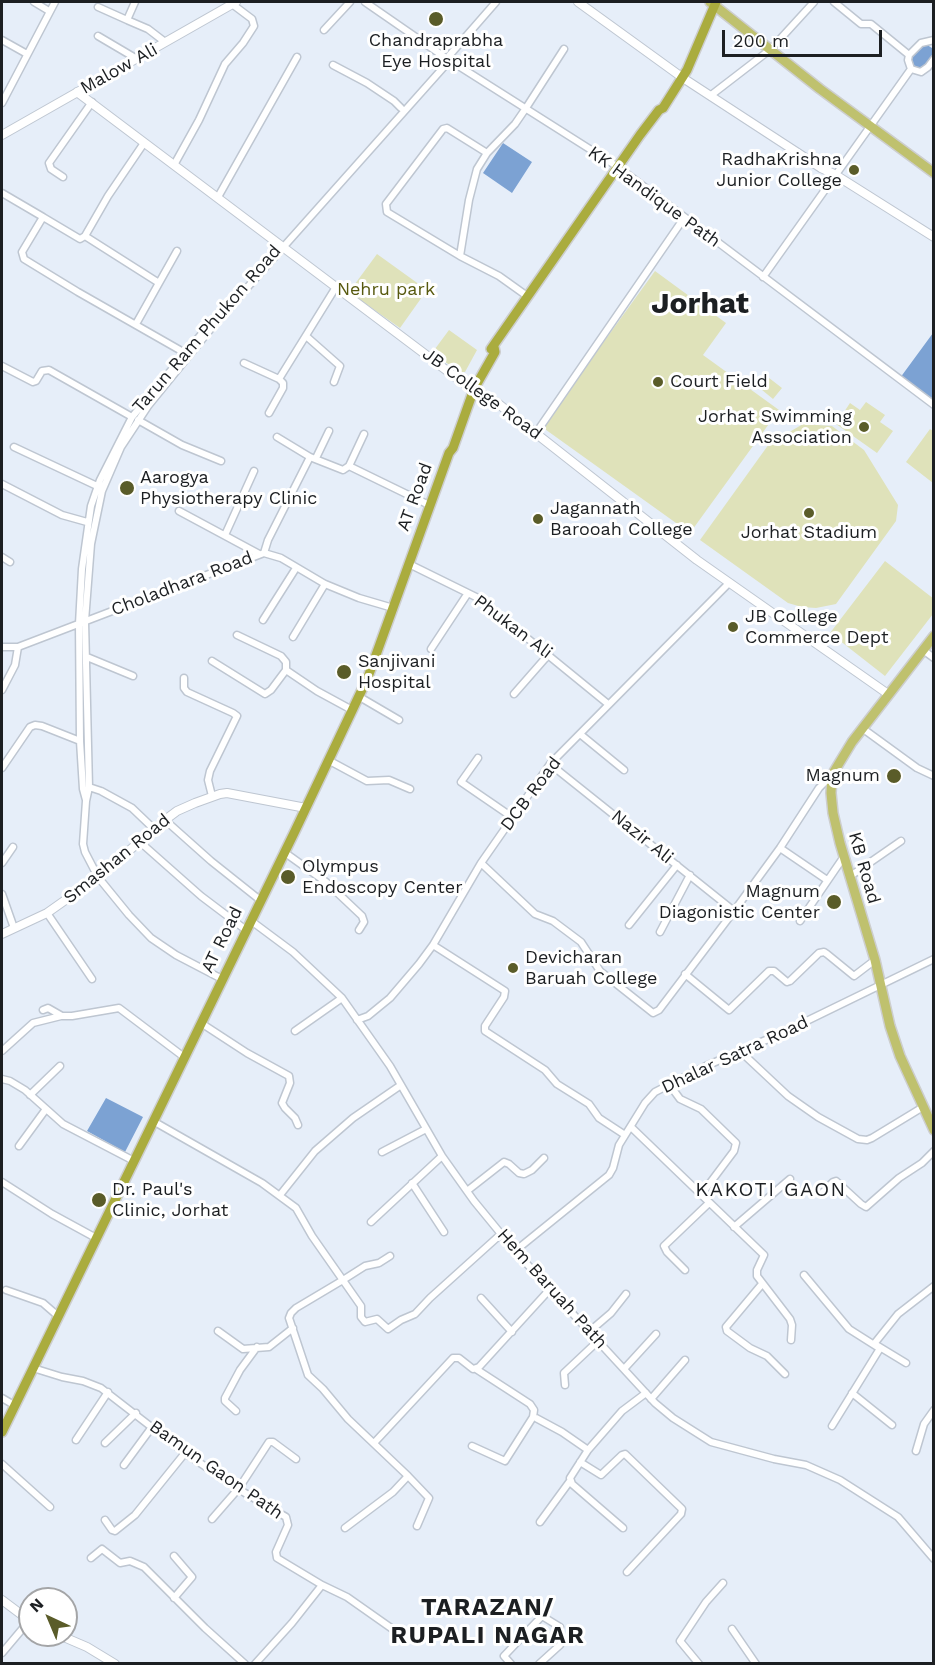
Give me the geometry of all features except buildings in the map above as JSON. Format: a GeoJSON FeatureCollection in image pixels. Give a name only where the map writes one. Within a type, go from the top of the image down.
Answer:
{"type":"FeatureCollection","features":[{"type":"Feature","properties":{"kind":"highway","name":"AT Road"},"geometry":{"type":"LineString","coordinates":[[2,1432],[368,677],[429,505],[453,448],[472,387],[495,352],[494,347],[527,296],[659,110],[663,108],[681,75],[713,3]]}},
{"type":"Feature","properties":{"kind":"main road"},"geometry":{"type":"LineString","coordinates":[[713,3],[933,173]]}},
{"type":"Feature","properties":{"kind":"main road"},"geometry":{"type":"LineString","coordinates":[[832,775],[862,728],[933,636]]}},
{"type":"Feature","properties":{"kind":"main road","name":"KB Road"},"geometry":{"type":"LineString","coordinates":[[832,775],[831,803],[843,858],[875,960],[895,1044],[933,1130]]}},
{"type":"Feature","properties":{"kind":"street"},"geometry":{"type":"LineString","coordinates":[[34,2],[49,11]]}},
{"type":"Feature","properties":{"kind":"street"},"geometry":{"type":"LineString","coordinates":[[2,102],[55,2]]}},
{"type":"Feature","properties":{"kind":"street"},"geometry":{"type":"LineString","coordinates":[[127,20],[135,2]]}},
{"type":"Feature","properties":{"kind":"street"},"geometry":{"type":"LineString","coordinates":[[174,165],[199,120],[225,64],[254,27],[252,19],[234,2]]}},
{"type":"Feature","properties":{"kind":"street","name":"Malow Ali"},"geometry":{"type":"LineString","coordinates":[[2,135],[234,2]]}},
{"type":"Feature","properties":{"kind":"street"},"geometry":{"type":"LineString","coordinates":[[324,30],[350,2]]}},
{"type":"Feature","properties":{"kind":"street","name":"KK Handique Path"},"geometry":{"type":"LineString","coordinates":[[365,2],[618,167],[933,405]]}},
{"type":"Feature","properties":{"kind":"street","name":"Tarun Ram Phukon Road"},"geometry":{"type":"LineString","coordinates":[[86,801],[80,741],[82,569],[87,522],[98,486],[135,418],[185,353],[449,58],[496,2]]}},
{"type":"Feature","properties":{"kind":"street"},"geometry":{"type":"LineString","coordinates":[[578,2],[681,75],[933,237]]}},
{"type":"Feature","properties":{"kind":"street"},"geometry":{"type":"LineString","coordinates":[[712,95],[771,49],[814,2]]}},
{"type":"Feature","properties":{"kind":"street"},"geometry":{"type":"LineString","coordinates":[[834,2],[861,24],[871,24],[909,55]]}},
{"type":"Feature","properties":{"kind":"street"},"geometry":{"type":"LineString","coordinates":[[98,7],[148,29],[165,42]]}},
{"type":"Feature","properties":{"kind":"street"},"geometry":{"type":"LineString","coordinates":[[98,36],[137,59]]}},
{"type":"Feature","properties":{"kind":"street"},"geometry":{"type":"LineString","coordinates":[[2,40],[27,54]]}},
{"type":"Feature","properties":{"kind":"street"},"geometry":{"type":"LineString","coordinates":[[911,69],[909,55],[921,42],[933,40]]}},
{"type":"Feature","properties":{"kind":"street"},"geometry":{"type":"LineString","coordinates":[[460,256],[474,177],[487,153],[515,124],[564,49]]}},
{"type":"Feature","properties":{"kind":"street"},"geometry":{"type":"LineString","coordinates":[[218,197],[297,57]]}},
{"type":"Feature","properties":{"kind":"street","name":"Tarun Ram Phukon Road"},"geometry":{"type":"LineString","coordinates":[[222,978],[176,955],[151,938],[98,877],[87,859],[83,844],[89,787],[87,657],[82,623],[91,544],[102,491],[135,418],[281,245],[401,108],[449,58]]}},
{"type":"Feature","properties":{"kind":"street"},"geometry":{"type":"LineString","coordinates":[[911,69],[921,72],[933,59]]}},
{"type":"Feature","properties":{"kind":"street"},"geometry":{"type":"LineString","coordinates":[[333,65],[367,83],[401,108]]}},
{"type":"Feature","properties":{"kind":"street"},"geometry":{"type":"LineString","coordinates":[[763,277],[834,174],[911,69]]}},
{"type":"Feature","properties":{"kind":"street","name":"JB College Road"},"geometry":{"type":"LineString","coordinates":[[77,92],[336,287],[472,387],[496,402],[697,560],[888,694]]}},
{"type":"Feature","properties":{"kind":"street"},"geometry":{"type":"LineString","coordinates":[[63,177],[51,169],[49,163],[92,102]]}},
{"type":"Feature","properties":{"kind":"street"},"geometry":{"type":"LineString","coordinates":[[487,153],[447,128],[443,129],[386,204],[387,212],[460,256],[499,276],[527,296]]}},
{"type":"Feature","properties":{"kind":"street"},"geometry":{"type":"LineString","coordinates":[[2,193],[80,239],[85,236],[144,142]]}},
{"type":"Feature","properties":{"kind":"street"},"geometry":{"type":"LineString","coordinates":[[43,217],[22,252],[24,259],[185,353]]}},
{"type":"Feature","properties":{"kind":"street"},"geometry":{"type":"LineString","coordinates":[[536,433],[684,218]]}},
{"type":"Feature","properties":{"kind":"street"},"geometry":{"type":"LineString","coordinates":[[85,236],[159,284]]}},
{"type":"Feature","properties":{"kind":"street"},"geometry":{"type":"LineString","coordinates":[[135,324],[177,250]]}},
{"type":"Feature","properties":{"kind":"street"},"geometry":{"type":"LineString","coordinates":[[279,379],[336,287]]}},
{"type":"Feature","properties":{"kind":"street"},"geometry":{"type":"LineString","coordinates":[[306,336],[340,366],[334,382]]}},
{"type":"Feature","properties":{"kind":"street"},"geometry":{"type":"LineString","coordinates":[[244,363],[283,383],[283,388],[269,412]]}},
{"type":"Feature","properties":{"kind":"street"},"geometry":{"type":"LineString","coordinates":[[2,366],[33,382],[42,371],[49,370],[182,445],[221,461]]}},
{"type":"Feature","properties":{"kind":"street"},"geometry":{"type":"LineString","coordinates":[[179,511],[262,553],[329,431]]}},
{"type":"Feature","properties":{"kind":"street"},"geometry":{"type":"LineString","coordinates":[[277,437],[343,470],[349,466],[364,434]]}},
{"type":"Feature","properties":{"kind":"street"},"geometry":{"type":"LineString","coordinates":[[14,447],[98,486]]}},
{"type":"Feature","properties":{"kind":"street"},"geometry":{"type":"LineString","coordinates":[[349,466],[429,505]]}},
{"type":"Feature","properties":{"kind":"street"},"geometry":{"type":"LineString","coordinates":[[225,535],[254,471]]}},
{"type":"Feature","properties":{"kind":"street"},"geometry":{"type":"LineString","coordinates":[[2,484],[62,515],[87,522]]}},
{"type":"Feature","properties":{"kind":"street","name":"Choladhara Road"},"geometry":{"type":"LineString","coordinates":[[2,647],[18,647],[262,553],[280,558],[325,584],[358,598],[393,608]]}},
{"type":"Feature","properties":{"kind":"street"},"geometry":{"type":"LineString","coordinates":[[2,557],[10,562]]}},
{"type":"Feature","properties":{"kind":"street","name":"Phukan Ali"},"geometry":{"type":"LineString","coordinates":[[409,564],[478,598],[608,704]]}},
{"type":"Feature","properties":{"kind":"street"},"geometry":{"type":"LineString","coordinates":[[263,620],[296,568]]}},
{"type":"Feature","properties":{"kind":"street","name":"DCB Road"},"geometry":{"type":"LineString","coordinates":[[357,1020],[368,1016],[390,999],[433,945],[481,863],[550,764],[729,583]]}},
{"type":"Feature","properties":{"kind":"street"},"geometry":{"type":"LineString","coordinates":[[293,637],[325,584]]}},
{"type":"Feature","properties":{"kind":"street"},"geometry":{"type":"LineString","coordinates":[[431,649],[468,593]]}},
{"type":"Feature","properties":{"kind":"street"},"geometry":{"type":"LineString","coordinates":[[212,661],[265,694],[271,690],[286,670],[286,662],[281,656],[237,635]]}},
{"type":"Feature","properties":{"kind":"street"},"geometry":{"type":"LineString","coordinates":[[2,690],[15,665],[18,647]]}},
{"type":"Feature","properties":{"kind":"street"},"geometry":{"type":"LineString","coordinates":[[923,650],[933,658]]}},
{"type":"Feature","properties":{"kind":"street"},"geometry":{"type":"LineString","coordinates":[[514,694],[549,654]]}},
{"type":"Feature","properties":{"kind":"street"},"geometry":{"type":"LineString","coordinates":[[87,657],[133,676]]}},
{"type":"Feature","properties":{"kind":"street"},"geometry":{"type":"LineString","coordinates":[[286,670],[317,692],[352,710]]}},
{"type":"Feature","properties":{"kind":"street"},"geometry":{"type":"LineString","coordinates":[[184,678],[184,688],[187,692],[237,716],[210,771],[208,780],[212,796]]}},
{"type":"Feature","properties":{"kind":"street"},"geometry":{"type":"LineString","coordinates":[[358,696],[399,720]]}},
{"type":"Feature","properties":{"kind":"street"},"geometry":{"type":"LineString","coordinates":[[2,768],[30,727],[35,725],[80,741]]}},
{"type":"Feature","properties":{"kind":"street"},"geometry":{"type":"LineString","coordinates":[[862,728],[917,768],[933,776]]}},
{"type":"Feature","properties":{"kind":"street"},"geometry":{"type":"LineString","coordinates":[[580,734],[624,770]]}},
{"type":"Feature","properties":{"kind":"street"},"geometry":{"type":"LineString","coordinates":[[478,758],[462,779],[462,783],[512,817]]}},
{"type":"Feature","properties":{"kind":"street"},"geometry":{"type":"LineString","coordinates":[[328,760],[368,781],[389,780],[410,789]]}},
{"type":"Feature","properties":{"kind":"street","name":"Nazir Ali"},"geometry":{"type":"LineString","coordinates":[[550,764],[734,911]]}},
{"type":"Feature","properties":{"kind":"street"},"geometry":{"type":"LineString","coordinates":[[481,863],[535,914],[553,921],[581,942],[600,971],[651,1012],[656,1012],[780,848],[819,788],[832,775]]}},
{"type":"Feature","properties":{"kind":"street"},"geometry":{"type":"LineString","coordinates":[[89,787],[132,807],[154,829]]}},
{"type":"Feature","properties":{"kind":"street","name":"Smashan Road"},"geometry":{"type":"LineString","coordinates":[[2,934],[47,913],[98,877],[177,811],[212,796],[238,795],[306,808]]}},
{"type":"Feature","properties":{"kind":"street"},"geometry":{"type":"LineString","coordinates":[[165,820],[260,900]]}},
{"type":"Feature","properties":{"kind":"street"},"geometry":{"type":"LineString","coordinates":[[849,877],[901,841]]}},
{"type":"Feature","properties":{"kind":"street"},"geometry":{"type":"LineString","coordinates":[[140,842],[201,896],[246,930]]}},
{"type":"Feature","properties":{"kind":"street"},"geometry":{"type":"LineString","coordinates":[[2,863],[13,847]]}},
{"type":"Feature","properties":{"kind":"street"},"geometry":{"type":"LineString","coordinates":[[780,848],[827,879]]}},
{"type":"Feature","properties":{"kind":"street"},"geometry":{"type":"LineString","coordinates":[[284,852],[326,882],[362,916],[364,922],[359,930]]}},
{"type":"Feature","properties":{"kind":"street"},"geometry":{"type":"LineString","coordinates":[[800,921],[843,858]]}},
{"type":"Feature","properties":{"kind":"street"},"geometry":{"type":"LineString","coordinates":[[629,925],[676,865]]}},
{"type":"Feature","properties":{"kind":"street"},"geometry":{"type":"LineString","coordinates":[[660,932],[690,875]]}},
{"type":"Feature","properties":{"kind":"street"},"geometry":{"type":"LineString","coordinates":[[2,894],[14,928]]}},
{"type":"Feature","properties":{"kind":"street"},"geometry":{"type":"LineString","coordinates":[[47,913],[92,979]]}},
{"type":"Feature","properties":{"kind":"street","name":"Hem Baruah Path"},"geometry":{"type":"LineString","coordinates":[[250,920],[293,952],[342,998],[390,1066],[442,1156],[466,1191],[515,1251],[649,1396],[673,1418],[711,1442],[767,1458],[806,1465],[840,1480],[898,1518],[931,1550],[933,1559]]}},
{"type":"Feature","properties":{"kind":"street"},"geometry":{"type":"LineString","coordinates":[[433,945],[505,991],[504,997],[485,1026],[485,1031],[545,1070],[556,1084],[589,1104],[599,1118],[625,1135]]}},
{"type":"Feature","properties":{"kind":"street"},"geometry":{"type":"LineString","coordinates":[[685,974],[729,1010],[769,971],[774,971],[790,981],[819,953],[824,952],[854,976],[875,960]]}},
{"type":"Feature","properties":{"kind":"street","name":"Dhalar Satra Road"},"geometry":{"type":"LineString","coordinates":[[515,1251],[609,1176],[616,1152],[650,1097],[669,1084],[782,1034],[933,959]]}},
{"type":"Feature","properties":{"kind":"street"},"geometry":{"type":"LineString","coordinates":[[295,1031],[342,998]]}},
{"type":"Feature","properties":{"kind":"street"},"geometry":{"type":"LineString","coordinates":[[43,1010],[50,1008],[62,1016]]}},
{"type":"Feature","properties":{"kind":"street"},"geometry":{"type":"LineString","coordinates":[[2,1051],[33,1023],[62,1016],[84,1015],[119,1008],[184,1057]]}},
{"type":"Feature","properties":{"kind":"street"},"geometry":{"type":"LineString","coordinates":[[201,1023],[247,1053],[289,1076],[290,1083],[282,1102],[298,1125]]}},
{"type":"Feature","properties":{"kind":"street"},"geometry":{"type":"LineString","coordinates":[[740,1051],[788,1096],[818,1117],[858,1139],[872,1138],[923,1107]]}},
{"type":"Feature","properties":{"kind":"street"},"geometry":{"type":"LineString","coordinates":[[30,1095],[60,1066]]}},
{"type":"Feature","properties":{"kind":"street"},"geometry":{"type":"LineString","coordinates":[[2,1079],[13,1083],[30,1095],[63,1124],[134,1161]]}},
{"type":"Feature","properties":{"kind":"street"},"geometry":{"type":"LineString","coordinates":[[669,1084],[680,1099],[701,1109],[736,1143],[734,1151],[701,1194]]}},
{"type":"Feature","properties":{"kind":"street"},"geometry":{"type":"LineString","coordinates":[[280,1195],[315,1151],[353,1118],[401,1085]]}},
{"type":"Feature","properties":{"kind":"street"},"geometry":{"type":"LineString","coordinates":[[19,1146],[46,1109]]}},
{"type":"Feature","properties":{"kind":"street"},"geometry":{"type":"LineString","coordinates":[[153,1121],[280,1195],[296,1208],[312,1236],[361,1306],[362,1320],[367,1322],[377,1319],[387,1329],[416,1314],[501,1234]]}},
{"type":"Feature","properties":{"kind":"street"},"geometry":{"type":"LineString","coordinates":[[630,1127],[764,1255],[757,1274],[762,1284],[790,1319],[791,1340]]}},
{"type":"Feature","properties":{"kind":"street"},"geometry":{"type":"LineString","coordinates":[[382,1152],[426,1129]]}},
{"type":"Feature","properties":{"kind":"street"},"geometry":{"type":"LineString","coordinates":[[822,1193],[837,1181],[866,1207],[899,1178],[922,1163],[933,1151]]}},
{"type":"Feature","properties":{"kind":"street"},"geometry":{"type":"LineString","coordinates":[[371,1222],[442,1156]]}},
{"type":"Feature","properties":{"kind":"street"},"geometry":{"type":"LineString","coordinates":[[466,1191],[504,1162],[524,1174],[532,1170],[544,1158]]}},
{"type":"Feature","properties":{"kind":"street"},"geometry":{"type":"LineString","coordinates":[[734,1227],[790,1179]]}},
{"type":"Feature","properties":{"kind":"street"},"geometry":{"type":"LineString","coordinates":[[2,1182],[52,1214],[96,1238]]}},
{"type":"Feature","properties":{"kind":"street"},"geometry":{"type":"LineString","coordinates":[[412,1184],[444,1232]]}},
{"type":"Feature","properties":{"kind":"street"},"geometry":{"type":"LineString","coordinates":[[685,1270],[664,1246],[709,1203]]}},
{"type":"Feature","properties":{"kind":"street"},"geometry":{"type":"LineString","coordinates":[[390,1256],[379,1263],[365,1266],[291,1313],[289,1318],[306,1371],[348,1419],[430,1500],[417,1526]]}},
{"type":"Feature","properties":{"kind":"street"},"geometry":{"type":"LineString","coordinates":[[804,1275],[849,1329],[906,1364]]}},
{"type":"Feature","properties":{"kind":"street"},"geometry":{"type":"LineString","coordinates":[[762,1284],[726,1327],[727,1331],[750,1348],[767,1356],[785,1374]]}},
{"type":"Feature","properties":{"kind":"street"},"geometry":{"type":"LineString","coordinates":[[876,1345],[898,1314],[933,1286]]}},
{"type":"Feature","properties":{"kind":"street"},"geometry":{"type":"LineString","coordinates":[[476,1369],[551,1288]]}},
{"type":"Feature","properties":{"kind":"street"},"geometry":{"type":"LineString","coordinates":[[6,1290],[43,1303],[58,1316]]}},
{"type":"Feature","properties":{"kind":"street"},"geometry":{"type":"LineString","coordinates":[[590,1331],[611,1313],[626,1294]]}},
{"type":"Feature","properties":{"kind":"street"},"geometry":{"type":"LineString","coordinates":[[481,1298],[512,1332]]}},
{"type":"Feature","properties":{"kind":"street"},"geometry":{"type":"LineString","coordinates":[[218,1332],[240,1348],[273,1346],[293,1328]]}},
{"type":"Feature","properties":{"kind":"street"},"geometry":{"type":"LineString","coordinates":[[624,1369],[656,1334]]}},
{"type":"Feature","properties":{"kind":"street"},"geometry":{"type":"LineString","coordinates":[[565,1384],[564,1373],[598,1341]]}},
{"type":"Feature","properties":{"kind":"street"},"geometry":{"type":"LineString","coordinates":[[832,1426],[879,1350],[876,1345]]}},
{"type":"Feature","properties":{"kind":"street"},"geometry":{"type":"LineString","coordinates":[[236,1411],[225,1401],[225,1398],[240,1370],[257,1347]]}},
{"type":"Feature","properties":{"kind":"street"},"geometry":{"type":"LineString","coordinates":[[374,1443],[453,1358],[459,1358],[530,1404],[534,1410],[533,1417],[505,1461],[472,1446]]}},
{"type":"Feature","properties":{"kind":"street"},"geometry":{"type":"LineString","coordinates":[[540,1522],[570,1481],[588,1450],[624,1408],[649,1396],[685,1360]]}},
{"type":"Feature","properties":{"kind":"street","name":"Bamun Gaon Path"},"geometry":{"type":"LineString","coordinates":[[33,1368],[83,1381],[108,1392],[185,1453],[286,1517],[288,1525],[276,1552],[277,1558],[322,1585]]}},
{"type":"Feature","properties":{"kind":"street"},"geometry":{"type":"LineString","coordinates":[[76,1440],[108,1392]]}},
{"type":"Feature","properties":{"kind":"street"},"geometry":{"type":"LineString","coordinates":[[852,1393],[892,1425]]}},
{"type":"Feature","properties":{"kind":"street"},"geometry":{"type":"LineString","coordinates":[[2,1398],[14,1405]]}},
{"type":"Feature","properties":{"kind":"street"},"geometry":{"type":"LineString","coordinates":[[916,1451],[924,1424],[933,1410]]}},
{"type":"Feature","properties":{"kind":"street"},"geometry":{"type":"LineString","coordinates":[[105,1443],[136,1413]]}},
{"type":"Feature","properties":{"kind":"street"},"geometry":{"type":"LineString","coordinates":[[533,1417],[567,1435],[588,1450]]}},
{"type":"Feature","properties":{"kind":"street"},"geometry":{"type":"LineString","coordinates":[[123,1465],[152,1428]]}},
{"type":"Feature","properties":{"kind":"street"},"geometry":{"type":"LineString","coordinates":[[212,1519],[238,1488],[269,1442],[273,1442],[296,1459]]}},
{"type":"Feature","properties":{"kind":"street"},"geometry":{"type":"LineString","coordinates":[[105,1520],[113,1531],[129,1520],[185,1453]]}},
{"type":"Feature","properties":{"kind":"street"},"geometry":{"type":"LineString","coordinates":[[580,1462],[601,1475],[625,1454],[682,1509],[681,1514],[627,1572]]}},
{"type":"Feature","properties":{"kind":"street"},"geometry":{"type":"LineString","coordinates":[[2,1464],[50,1507]]}},
{"type":"Feature","properties":{"kind":"street"},"geometry":{"type":"LineString","coordinates":[[345,1528],[393,1492],[408,1476]]}},
{"type":"Feature","properties":{"kind":"street"},"geometry":{"type":"LineString","coordinates":[[570,1481],[623,1528]]}},
{"type":"Feature","properties":{"kind":"street"},"geometry":{"type":"LineString","coordinates":[[92,1558],[102,1549],[120,1563],[130,1561],[148,1570],[174,1598],[245,1664]]}},
{"type":"Feature","properties":{"kind":"street"},"geometry":{"type":"LineString","coordinates":[[174,1556],[192,1577],[174,1598]]}},
{"type":"Feature","properties":{"kind":"street"},"geometry":{"type":"LineString","coordinates":[[699,1664],[680,1641],[706,1602],[723,1583]]}},
{"type":"Feature","properties":{"kind":"street"},"geometry":{"type":"LineString","coordinates":[[255,1664],[322,1585],[340,1593],[401,1635]]}},
{"type":"Feature","properties":{"kind":"street"},"geometry":{"type":"LineString","coordinates":[[2,1600],[18,1612]]}},
{"type":"Feature","properties":{"kind":"street"},"geometry":{"type":"LineString","coordinates":[[512,1664],[504,1656],[542,1616],[560,1627]]}},
{"type":"Feature","properties":{"kind":"street"},"geometry":{"type":"LineString","coordinates":[[732,1629],[756,1664]]}},
{"type":"Feature","properties":{"kind":"street"},"geometry":{"type":"LineString","coordinates":[[2,1653],[18,1634]]}},
{"type":"Feature","properties":{"kind":"street"},"geometry":{"type":"LineString","coordinates":[[78,1643],[115,1664]]}},
{"type":"Feature","properties":{"kind":"street"},"geometry":{"type":"LineString","coordinates":[[539,1664],[560,1645]]}},
{"type":"Feature","properties":{"kind":"green space","name":"Nehru park"},"geometry":{"type":"Polygon","coordinates":[[[377,254],[427,290],[400,328],[349,292],[377,254]]]}},
{"type":"Feature","properties":{"kind":"green space","name":"Court Field"},"geometry":{"type":"Polygon","coordinates":[[[655,271],[726,323],[703,355],[779,410],[690,533],[542,427],[655,271]]]}},
{"type":"Feature","properties":{"kind":"green space"},"geometry":{"type":"Polygon","coordinates":[[[449,330],[477,350],[465,372],[460,372],[432,353],[449,330]]]}},
{"type":"Feature","properties":{"kind":"green space"},"geometry":{"type":"Polygon","coordinates":[[[764,374],[782,388],[773,399],[756,385],[764,374]]]}},
{"type":"Feature","properties":{"kind":"green space","name":"Jorhat Swimming Association"},"geometry":{"type":"Polygon","coordinates":[[[866,402],[885,415],[880,422],[893,431],[877,453],[836,424],[850,403],[860,410],[866,402]]]}},
{"type":"Feature","properties":{"kind":"green space","name":"Jorhat Stadium"},"geometry":{"type":"Polygon","coordinates":[[[803,424],[832,426],[864,450],[898,505],[896,521],[836,604],[816,608],[788,603],[700,540],[769,444],[803,424]]]}},
{"type":"Feature","properties":{"kind":"green space"},"geometry":{"type":"Polygon","coordinates":[[[930,429],[933,431],[933,483],[906,462],[930,429]]]}},
{"type":"Feature","properties":{"kind":"green space"},"geometry":{"type":"Polygon","coordinates":[[[885,561],[934,599],[933,614],[885,676],[830,633],[885,561]]]}},
{"type":"Feature","properties":{"kind":"water"},"geometry":{"type":"Polygon","coordinates":[[[924,43],[932,48],[933,55],[927,65],[917,68],[911,63],[911,56],[924,43]]]}},
{"type":"Feature","properties":{"kind":"water"},"geometry":{"type":"Polygon","coordinates":[[[503,143],[532,162],[512,193],[483,173],[503,143]]]}},
{"type":"Feature","properties":{"kind":"water"},"geometry":{"type":"Polygon","coordinates":[[[933,333],[933,403],[900,378],[933,333]]]}},
{"type":"Feature","properties":{"kind":"water"},"geometry":{"type":"Polygon","coordinates":[[[106,1098],[143,1117],[125,1152],[87,1131],[106,1098]]]}},
{"type":"Feature","properties":{"kind":"place","name":"Chandraprabha Eye Hospital"},"geometry":{"type":"Point","coordinates":[436,19]}},
{"type":"Feature","properties":{"kind":"place","name":"RadhaKrishna Junior College"},"geometry":{"type":"Point","coordinates":[854,170]}},
{"type":"Feature","properties":{"kind":"place","name":"Court Field"},"geometry":{"type":"Point","coordinates":[658,382]}},
{"type":"Feature","properties":{"kind":"place","name":"Jorhat Swimming Association"},"geometry":{"type":"Point","coordinates":[864,427]}},
{"type":"Feature","properties":{"kind":"place","name":"Aarogya Physiotherapy Clinic"},"geometry":{"type":"Point","coordinates":[127,488]}},
{"type":"Feature","properties":{"kind":"place","name":"Jorhat Stadium"},"geometry":{"type":"Point","coordinates":[809,513]}},
{"type":"Feature","properties":{"kind":"place","name":"Jagannath Barooah College"},"geometry":{"type":"Point","coordinates":[538,519]}},
{"type":"Feature","properties":{"kind":"place","name":"JB College Commerce Dept"},"geometry":{"type":"Point","coordinates":[733,627]}},
{"type":"Feature","properties":{"kind":"place","name":"Sanjivani Hospital"},"geometry":{"type":"Point","coordinates":[344,672]}},
{"type":"Feature","properties":{"kind":"place","name":"Magnum"},"geometry":{"type":"Point","coordinates":[894,776]}},
{"type":"Feature","properties":{"kind":"place","name":"Olympus Endoscopy Center"},"geometry":{"type":"Point","coordinates":[288,877]}},
{"type":"Feature","properties":{"kind":"place","name":"Magnum Diagonistic Center"},"geometry":{"type":"Point","coordinates":[834,902]}},
{"type":"Feature","properties":{"kind":"place","name":"Devicharan Baruah College"},"geometry":{"type":"Point","coordinates":[513,968]}},
{"type":"Feature","properties":{"kind":"place","name":"Dr. Paul's Clinic, Jorhat"},"geometry":{"type":"Point","coordinates":[99,1200]}},
{"type":"Feature","properties":{"kind":"district","name":"Jorhat"},"geometry":{"type":"Point","coordinates":[700,304]}},
{"type":"Feature","properties":{"kind":"district","name":"KAKOTI GAON"},"geometry":{"type":"Point","coordinates":[771,1190]}},
{"type":"Feature","properties":{"kind":"district","name":"TARAZAN/ RUPALI NAGAR"},"geometry":{"type":"Point","coordinates":[488,1622]}}]}
